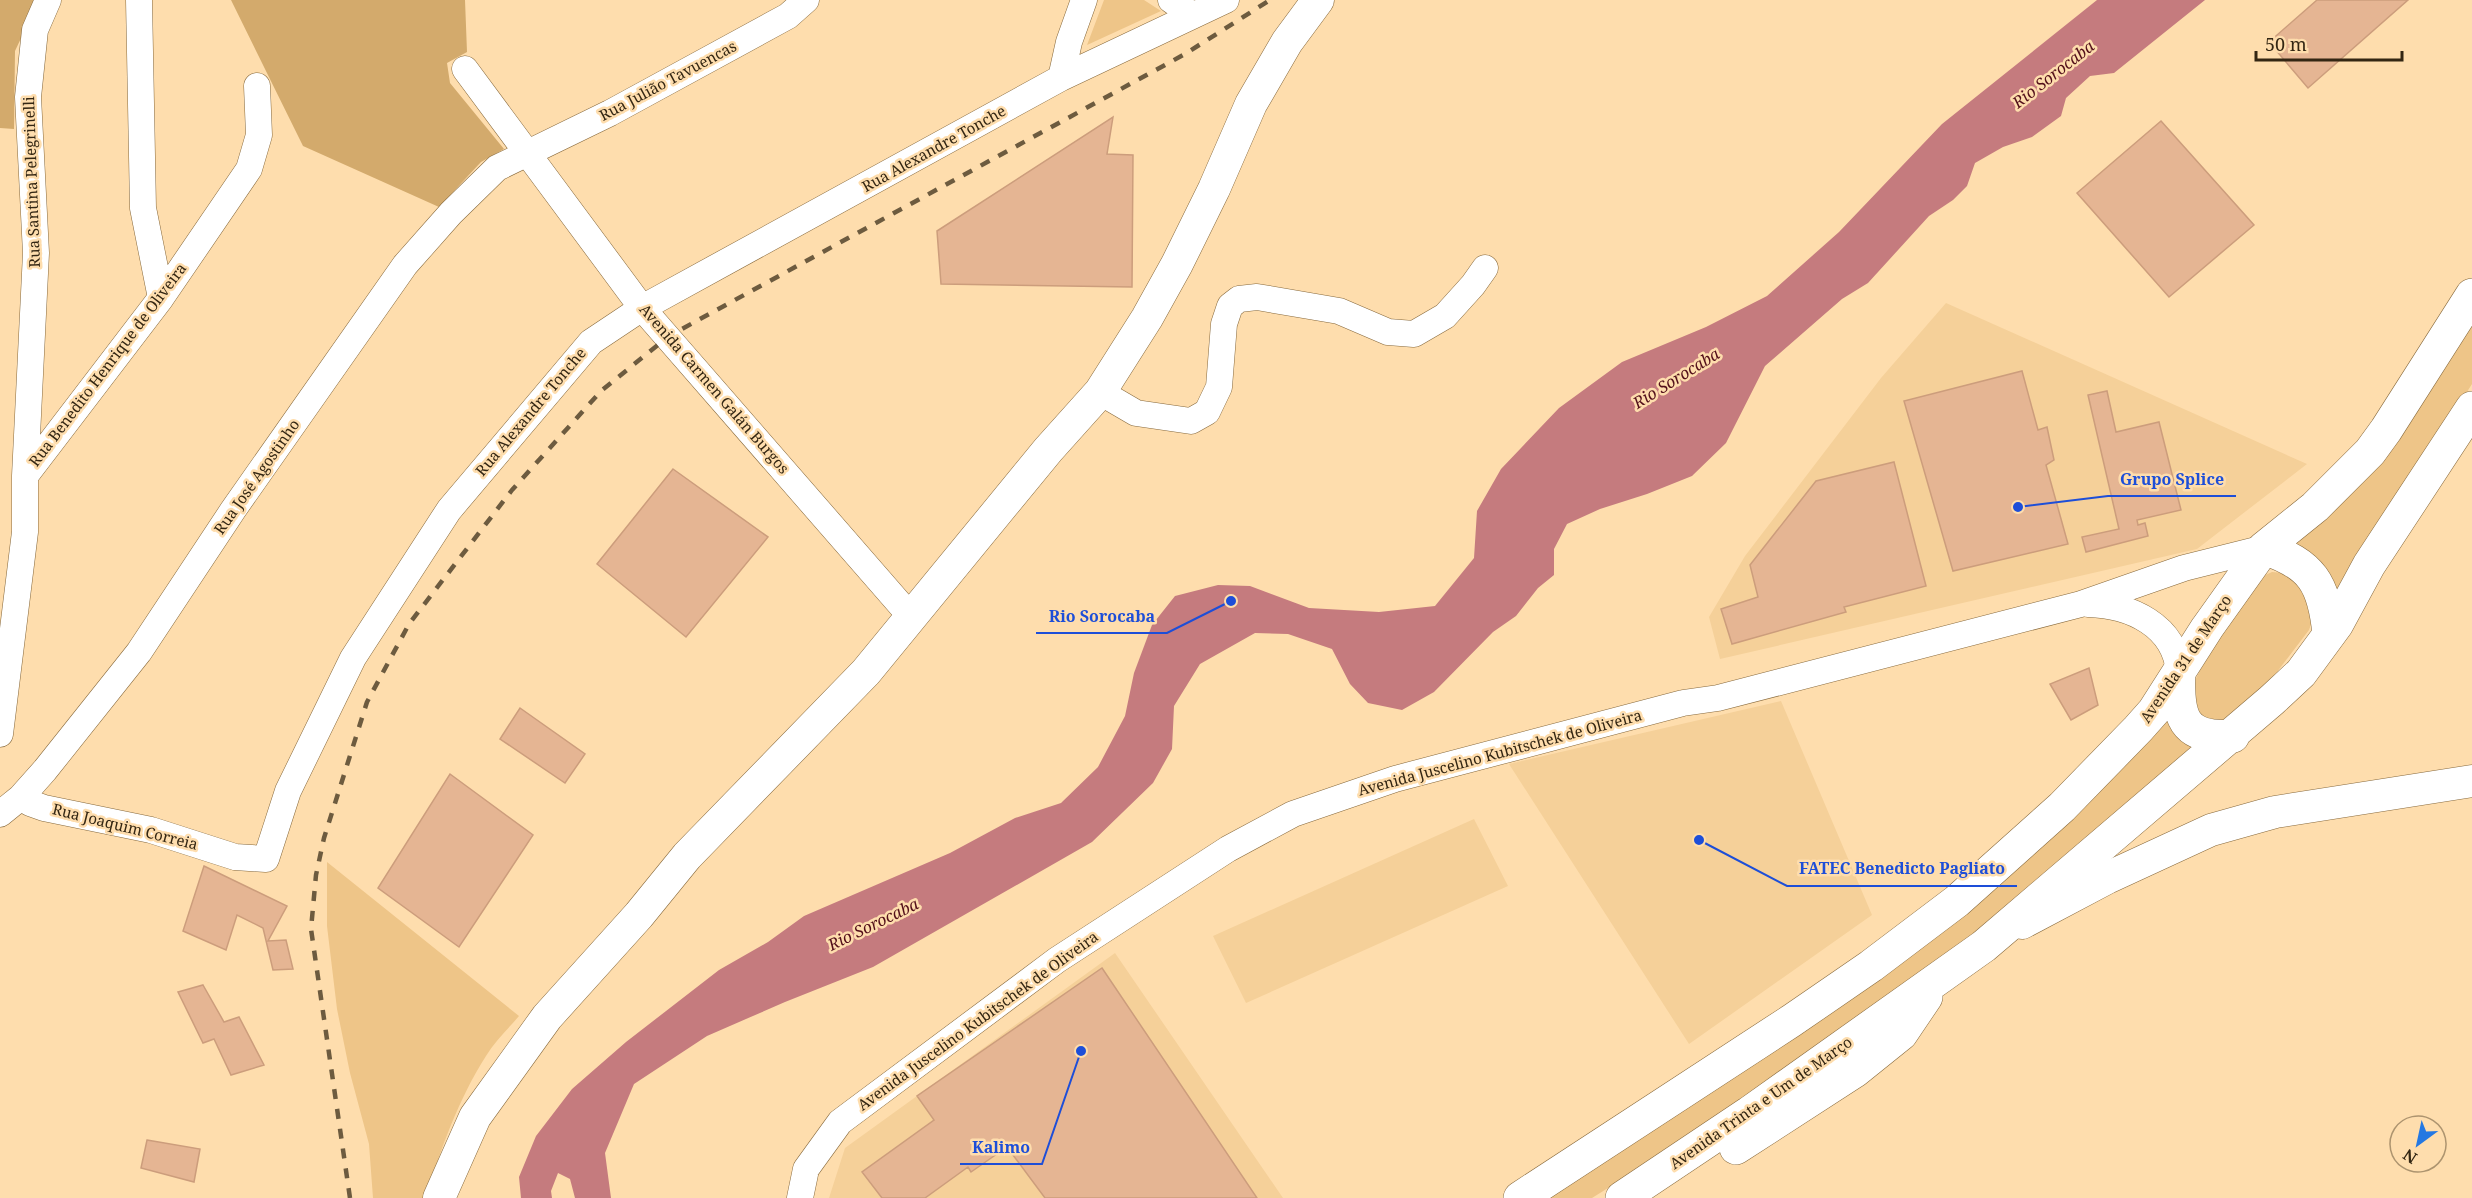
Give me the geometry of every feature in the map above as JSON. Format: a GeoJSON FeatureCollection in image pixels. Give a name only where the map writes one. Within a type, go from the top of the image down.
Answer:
{"type":"FeatureCollection","features":[{"type":"Feature","properties":{"kind":"highway","name":"Avenida 31 de Março"},"geometry":{"type":"LineString","coordinates":[[1520,1198],[1871,966],[1957,901],[2054,815],[2154,711],[2207,628],[2264,548],[2315,507],[2370,452],[2472,295]]}},
{"type":"Feature","properties":{"kind":"highway"},"geometry":{"type":"LineString","coordinates":[[1659,1198],[1855,1071],[1901,1034],[1940,977],[1994,937],[2233,736],[2301,673],[2346,609],[2369,565],[2472,408]]}},
{"type":"Feature","properties":{"kind":"highway"},"geometry":{"type":"LineString","coordinates":[[2264,548],[2285,555],[2307,569],[2318,585],[2329,634]]}},
{"type":"Feature","properties":{"kind":"highway"},"geometry":{"type":"LineString","coordinates":[[2180,672],[2179,706],[2189,725],[2196,731],[2207,735],[2233,736]]}},
{"type":"Feature","properties":{"kind":"highway","name":"Avenida Trinta e Um de Março"},"geometry":{"type":"LineString","coordinates":[[1622,1198],[1749,1113],[1940,977]]}},
{"type":"Feature","properties":{"kind":"main road"},"geometry":{"type":"LineString","coordinates":[[439,1198],[475,1117],[547,1017],[639,915],[687,856],[866,672],[1048,450],[1100,392],[1147,318],[1177,264],[1214,189],[1251,104],[1287,42],[1318,0]]}},
{"type":"Feature","properties":{"kind":"main road"},"geometry":{"type":"LineString","coordinates":[[1994,937],[2107,878],[2211,830],[2275,812],[2472,781]]}},
{"type":"Feature","properties":{"kind":"street","name":"Rua Santina Pelegrinelli"},"geometry":{"type":"LineString","coordinates":[[25,476],[36,253],[28,97],[35,30],[48,0]]}},
{"type":"Feature","properties":{"kind":"street"},"geometry":{"type":"LineString","coordinates":[[139,0],[143,208],[161,298]]}},
{"type":"Feature","properties":{"kind":"street","name":"Rua Julião Tavuencas"},"geometry":{"type":"LineString","coordinates":[[525,153],[631,102],[788,16],[806,0]]}},
{"type":"Feature","properties":{"kind":"street"},"geometry":{"type":"LineString","coordinates":[[1061,78],[1084,0]]}},
{"type":"Feature","properties":{"kind":"street"},"geometry":{"type":"LineString","coordinates":[[1171,0],[1192,15]]}},
{"type":"Feature","properties":{"kind":"street","name":"Rua Alexandre Tonche"},"geometry":{"type":"LineString","coordinates":[[266,859],[288,791],[353,658],[449,510],[591,342],[642,308],[1061,78],[1226,0]]}},
{"type":"Feature","properties":{"kind":"street","name":"Avenida Carmen Galán Burgos"},"geometry":{"type":"LineString","coordinates":[[465,69],[642,308],[912,618]]}},
{"type":"Feature","properties":{"kind":"street","name":"Rua Benedito Henrique de Oliveira"},"geometry":{"type":"LineString","coordinates":[[0,734],[25,532],[25,476],[161,298],[249,170],[259,135],[257,86]]}},
{"type":"Feature","properties":{"kind":"street","name":"Rua José Agostinho"},"geometry":{"type":"LineString","coordinates":[[0,814],[21,797],[139,652],[233,510],[405,265],[451,213],[497,168],[525,153]]}},
{"type":"Feature","properties":{"kind":"street"},"geometry":{"type":"LineString","coordinates":[[1100,392],[1136,413],[1191,422],[1207,412],[1219,387],[1224,324],[1230,306],[1239,299],[1257,297],[1339,311],[1388,332],[1414,334],[1445,316],[1485,268]]}},
{"type":"Feature","properties":{"kind":"street","name":"Avenida Juscelino Kubitschek de Oliveira"},"geometry":{"type":"LineString","coordinates":[[800,1198],[806,1169],[840,1122],[1057,960],[1228,849],[1293,814],[1395,779],[1683,703],[1718,698],[2081,604],[2184,568],[2264,548]]}},
{"type":"Feature","properties":{"kind":"street","name":"Avenida Juscelino Kubitschek de Oliveira"},"geometry":{"type":"LineString","coordinates":[[2081,604],[2122,608],[2144,618],[2159,630],[2178,656],[2180,672]]}},
{"type":"Feature","properties":{"kind":"street","name":"Rua Joaquim Correia"},"geometry":{"type":"LineString","coordinates":[[21,797],[44,807],[151,830],[235,856],[266,859]]}},
{"type":"Feature","properties":{"kind":"shaded area"},"geometry":{"type":"Polygon","coordinates":[[[0,0],[39,0],[15,51],[14,129],[0,128],[0,0]]]}},
{"type":"Feature","properties":{"kind":"shaded area"},"geometry":{"type":"Polygon","coordinates":[[[231,0],[465,0],[467,52],[447,63],[450,83],[504,149],[481,162],[439,207],[303,146],[231,0]]]}},
{"type":"Feature","properties":{"kind":"shaded area"},"geometry":{"type":"Polygon","coordinates":[[[1104,0],[1144,0],[1161,11],[1087,45],[1104,0]]]}},
{"type":"Feature","properties":{"kind":"shaded area"},"geometry":{"type":"Polygon","coordinates":[[[1946,303],[2307,464],[2197,549],[1720,659],[1709,617],[1745,556],[1881,378],[1946,303]]]}},
{"type":"Feature","properties":{"kind":"shaded area"},"geometry":{"type":"Polygon","coordinates":[[[2472,324],[2472,384],[2336,597],[2330,576],[2321,562],[2307,553],[2286,547],[2472,324]]]}},
{"type":"Feature","properties":{"kind":"shaded area"},"geometry":{"type":"Polygon","coordinates":[[[2272,572],[2284,573],[2305,588],[2313,619],[2309,630],[2277,672],[2250,700],[2218,725],[2193,716],[2191,688],[2221,630],[2261,577],[2272,572]]]}},
{"type":"Feature","properties":{"kind":"shaded area"},"geometry":{"type":"Polygon","coordinates":[[[1781,701],[1872,915],[1689,1044],[1509,764],[1781,701]]]}},
{"type":"Feature","properties":{"kind":"shaded area"},"geometry":{"type":"Polygon","coordinates":[[[2167,709],[2209,746],[1998,921],[1688,1138],[1592,1198],[1538,1198],[1794,1033],[2167,709]]]}},
{"type":"Feature","properties":{"kind":"shaded area"},"geometry":{"type":"Polygon","coordinates":[[[1474,819],[1508,886],[1246,1003],[1213,936],[1474,819]]]}},
{"type":"Feature","properties":{"kind":"shaded area"},"geometry":{"type":"Polygon","coordinates":[[[327,862],[519,1016],[497,1040],[467,1089],[437,1161],[426,1198],[373,1198],[369,1144],[350,1073],[337,1009],[327,926],[327,862]]]}},
{"type":"Feature","properties":{"kind":"shaded area"},"geometry":{"type":"Polygon","coordinates":[[[1115,953],[1283,1198],[829,1198],[845,1148],[1115,953]]]}},
{"type":"Feature","properties":{"kind":"water","name":"Rio Sorocaba"},"geometry":{"type":"Polygon","coordinates":[[[2097,0],[2205,0],[2114,73],[2090,76],[2066,98],[2061,116],[2032,137],[2003,147],[1975,163],[1967,186],[1953,200],[1929,216],[1868,283],[1842,299],[1765,366],[1726,443],[1692,476],[1600,509],[1567,524],[1554,549],[1554,575],[1538,588],[1516,616],[1493,632],[1434,692],[1402,710],[1368,703],[1350,684],[1332,649],[1288,634],[1255,633],[1200,664],[1174,706],[1172,749],[1153,783],[1092,842],[873,967],[707,1036],[634,1084],[605,1153],[611,1198],[575,1198],[570,1179],[558,1173],[551,1191],[552,1198],[521,1198],[519,1177],[536,1136],[572,1089],[626,1042],[719,970],[768,942],[804,916],[950,853],[1015,818],[1061,803],[1098,767],[1125,716],[1134,673],[1152,625],[1175,596],[1218,585],[1250,586],[1309,608],[1379,612],[1435,606],[1474,558],[1477,511],[1501,469],[1559,408],[1622,362],[1706,327],[1767,296],[1839,232],[1942,124],[2097,0]]]}},
{"type":"Feature","properties":{"kind":"building"},"geometry":{"type":"Polygon","coordinates":[[[2317,0],[2408,0],[2308,88],[2269,42],[2317,0]]]}},
{"type":"Feature","properties":{"kind":"building"},"geometry":{"type":"Polygon","coordinates":[[[1113,117],[1107,154],[1133,155],[1132,287],[941,284],[937,231],[1113,117]]]}},
{"type":"Feature","properties":{"kind":"building"},"geometry":{"type":"Polygon","coordinates":[[[2161,121],[2254,225],[2169,297],[2077,193],[2161,121]]]}},
{"type":"Feature","properties":{"kind":"building"},"geometry":{"type":"Polygon","coordinates":[[[2022,371],[2038,430],[2047,427],[2054,460],[2046,465],[2068,544],[1953,571],[1904,401],[2022,371]]]}},
{"type":"Feature","properties":{"kind":"building"},"geometry":{"type":"Polygon","coordinates":[[[2107,391],[2116,432],[2159,422],[2181,510],[2137,520],[2138,525],[2145,523],[2148,536],[2086,552],[2082,537],[2119,529],[2088,395],[2107,391]]]}},
{"type":"Feature","properties":{"kind":"building"},"geometry":{"type":"Polygon","coordinates":[[[1894,462],[1926,586],[1844,607],[1846,612],[1732,644],[1721,609],[1758,597],[1750,565],[1816,481],[1894,462]]]}},
{"type":"Feature","properties":{"kind":"building"},"geometry":{"type":"Polygon","coordinates":[[[673,469],[768,537],[686,637],[597,564],[673,469]]]}},
{"type":"Feature","properties":{"kind":"building"},"geometry":{"type":"Polygon","coordinates":[[[2089,668],[2098,705],[2071,720],[2050,684],[2089,668]]]}},
{"type":"Feature","properties":{"kind":"building"},"geometry":{"type":"Polygon","coordinates":[[[520,708],[585,754],[565,783],[500,739],[520,708]]]}},
{"type":"Feature","properties":{"kind":"building"},"geometry":{"type":"Polygon","coordinates":[[[450,774],[533,835],[459,947],[378,888],[450,774]]]}},
{"type":"Feature","properties":{"kind":"building"},"geometry":{"type":"Polygon","coordinates":[[[204,866],[287,906],[268,941],[286,940],[293,969],[273,970],[263,928],[237,915],[226,950],[183,931],[204,866]]]}},
{"type":"Feature","properties":{"kind":"building"},"geometry":{"type":"Polygon","coordinates":[[[1102,968],[1257,1198],[1045,1198],[1007,1147],[971,1172],[968,1167],[925,1198],[882,1198],[862,1172],[934,1120],[917,1096],[1102,968]]]}},
{"type":"Feature","properties":{"kind":"building"},"geometry":{"type":"Polygon","coordinates":[[[203,985],[224,1022],[239,1017],[264,1065],[231,1075],[214,1039],[203,1043],[178,992],[203,985]]]}},
{"type":"Feature","properties":{"kind":"building"},"geometry":{"type":"Polygon","coordinates":[[[147,1140],[200,1149],[194,1182],[141,1168],[147,1140]]]}},
{"type":"Feature","properties":{"kind":"railway"},"geometry":{"type":"LineString","coordinates":[[350,1198],[311,929],[316,875],[324,838],[367,702],[409,624],[512,490],[601,391],[669,336],[1185,54],[1270,0]]}},
{"type":"Feature","properties":{"kind":"place","name":"Grupo Splice"},"geometry":{"type":"Point","coordinates":[2018,507]}},
{"type":"Feature","properties":{"kind":"place","name":"Rio Sorocaba"},"geometry":{"type":"Point","coordinates":[1231,601]}},
{"type":"Feature","properties":{"kind":"place","name":"FATEC Benedicto Pagliato"},"geometry":{"type":"Point","coordinates":[1699,840]}},
{"type":"Feature","properties":{"kind":"place","name":"Kalimo"},"geometry":{"type":"Point","coordinates":[1081,1051]}}]}
